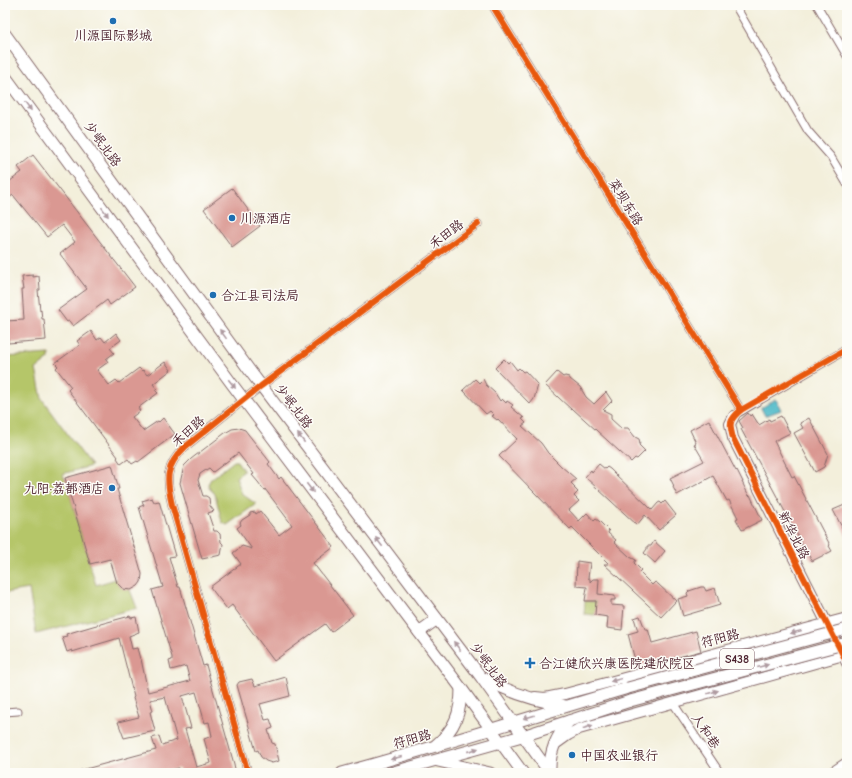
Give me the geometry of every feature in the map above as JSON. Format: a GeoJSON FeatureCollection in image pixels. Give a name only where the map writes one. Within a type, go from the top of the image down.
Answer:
{"type":"FeatureCollection","features":[{"type":"Feature","properties":{"kind":"main road","name":"少岷北路"},"geometry":{"type":"LineString","coordinates":[[5,34],[261,386],[481,677],[550,773]]}},
{"type":"Feature","properties":{"kind":"main road"},"geometry":{"type":"LineString","coordinates":[[5,76],[244,400],[461,688],[523,773]]}},
{"type":"Feature","properties":{"kind":"main road"},"geometry":{"type":"LineString","coordinates":[[419,632],[437,619]]}},
{"type":"Feature","properties":{"kind":"main road","name":"符阳路"},"geometry":{"type":"LineString","coordinates":[[342,773],[434,748],[513,722],[628,688],[847,629]]}},
{"type":"Feature","properties":{"kind":"main road","name":"符阳路"},"geometry":{"type":"LineString","coordinates":[[390,773],[522,736],[630,702],[847,643]]}},
{"type":"Feature","properties":{"kind":"main road"},"geometry":{"type":"LineString","coordinates":[[481,677],[507,690],[551,704],[567,706]]}},
{"type":"Feature","properties":{"kind":"main road"},"geometry":{"type":"LineString","coordinates":[[434,748],[444,738],[455,722],[461,701],[461,688]]}},
{"type":"Feature","properties":{"kind":"main road"},"geometry":{"type":"LineString","coordinates":[[550,773],[549,762],[554,745],[569,721]]}},
{"type":"Feature","properties":{"kind":"main road"},"geometry":{"type":"LineString","coordinates":[[436,761],[490,773]]}},
{"type":"Feature","properties":{"kind":"street","name":"菜坝东路"},"geometry":{"type":"LineString","coordinates":[[492,5],[738,413]]}},
{"type":"Feature","properties":{"kind":"street"},"geometry":{"type":"LineString","coordinates":[[735,5],[808,131],[832,157],[847,184]]}},
{"type":"Feature","properties":{"kind":"street"},"geometry":{"type":"LineString","coordinates":[[817,5],[847,56]]}},
{"type":"Feature","properties":{"kind":"street","name":"禾田路"},"geometry":{"type":"LineString","coordinates":[[248,773],[172,505],[168,485],[169,469],[176,455],[261,386],[478,224]]}},
{"type":"Feature","properties":{"kind":"street"},"geometry":{"type":"LineString","coordinates":[[738,413],[847,349]]}},
{"type":"Feature","properties":{"kind":"street","name":"新华北路"},"geometry":{"type":"LineString","coordinates":[[738,413],[730,424],[733,438],[846,657]]}},
{"type":"Feature","properties":{"kind":"street","name":"符阳路"},"geometry":{"type":"LineString","coordinates":[[530,697],[545,698],[565,694],[847,618]]}},
{"type":"Feature","properties":{"kind":"street"},"geometry":{"type":"LineString","coordinates":[[813,627],[820,630],[824,634],[829,650],[827,656],[821,661]]}},
{"type":"Feature","properties":{"kind":"street"},"geometry":{"type":"LineString","coordinates":[[554,745],[579,729],[821,661],[846,657]]}},
{"type":"Feature","properties":{"kind":"street","name":"人和巷"},"geometry":{"type":"LineString","coordinates":[[672,703],[720,773]]}},
{"type":"Feature","properties":{"kind":"street"},"geometry":{"type":"LineString","coordinates":[[5,712],[18,711]]}},
{"type":"Feature","properties":{"kind":"street"},"geometry":{"type":"LineString","coordinates":[[829,773],[847,761]]}},
{"type":"Feature","properties":{"kind":"green space"},"geometry":{"type":"Polygon","coordinates":[[[49,354],[49,359],[36,369],[42,399],[91,466],[62,474],[65,478],[96,585],[116,579],[121,587],[130,590],[137,608],[36,634],[29,589],[5,593],[5,357],[49,354]]]}},
{"type":"Feature","properties":{"kind":"green space"},"geometry":{"type":"Polygon","coordinates":[[[234,461],[237,461],[243,470],[243,472],[236,477],[242,494],[256,504],[227,525],[222,522],[215,494],[210,489],[208,484],[211,479],[234,461]]]}},
{"type":"Feature","properties":{"kind":"green space"},"geometry":{"type":"Polygon","coordinates":[[[585,601],[596,602],[595,615],[584,614],[585,601]]]}},
{"type":"Feature","properties":{"kind":"water"},"geometry":{"type":"Polygon","coordinates":[[[776,399],[781,410],[765,416],[761,408],[776,399]]]}},
{"type":"Feature","properties":{"kind":"building"},"geometry":{"type":"Polygon","coordinates":[[[33,155],[135,287],[110,305],[107,300],[73,326],[69,321],[67,322],[58,310],[87,289],[60,254],[75,242],[62,225],[47,237],[13,195],[5,201],[5,185],[22,172],[18,167],[33,155]]]}},
{"type":"Feature","properties":{"kind":"building","name":"川源酒店"},"geometry":{"type":"Polygon","coordinates":[[[232,188],[260,226],[232,247],[204,209],[232,188]]]}},
{"type":"Feature","properties":{"kind":"building"},"geometry":{"type":"Polygon","coordinates":[[[33,275],[33,277],[39,276],[40,290],[38,290],[40,311],[41,310],[42,319],[44,319],[46,340],[8,343],[8,335],[5,335],[5,321],[24,320],[22,289],[24,289],[22,276],[33,275]]]}},
{"type":"Feature","properties":{"kind":"building"},"geometry":{"type":"Polygon","coordinates":[[[91,331],[97,340],[101,337],[105,342],[116,333],[121,340],[110,348],[114,353],[106,359],[108,362],[97,370],[109,385],[116,380],[119,383],[139,368],[147,375],[165,362],[171,370],[153,384],[158,393],[138,408],[140,411],[132,417],[143,431],[163,418],[175,434],[138,462],[137,461],[132,464],[128,459],[121,464],[117,458],[118,457],[68,390],[71,387],[56,368],[58,366],[55,363],[80,345],[77,341],[91,331]]]}},
{"type":"Feature","properties":{"kind":"building"},"geometry":{"type":"Polygon","coordinates":[[[504,359],[508,363],[510,361],[517,370],[519,368],[523,372],[525,371],[538,385],[534,399],[530,404],[495,368],[504,359]]]}},
{"type":"Feature","properties":{"kind":"building"},"geometry":{"type":"Polygon","coordinates":[[[557,372],[563,377],[569,377],[580,387],[586,397],[594,404],[606,392],[612,401],[603,410],[611,414],[611,419],[622,429],[628,428],[635,437],[639,439],[639,445],[645,451],[637,459],[635,458],[631,462],[573,409],[572,410],[545,385],[557,372]]]}},
{"type":"Feature","properties":{"kind":"building"},"geometry":{"type":"Polygon","coordinates":[[[475,379],[479,383],[483,379],[486,385],[495,393],[500,401],[502,399],[506,403],[507,401],[513,405],[511,407],[524,418],[522,419],[526,423],[522,426],[541,443],[548,453],[561,466],[576,479],[571,483],[578,492],[574,496],[579,501],[569,510],[579,521],[587,513],[594,521],[596,519],[599,521],[609,531],[608,533],[616,540],[614,542],[630,557],[636,560],[634,563],[641,570],[639,572],[652,585],[655,582],[658,584],[676,601],[661,617],[604,564],[609,564],[572,527],[570,529],[499,456],[517,439],[498,419],[497,420],[492,416],[494,415],[490,411],[486,414],[463,390],[475,379]]]}},
{"type":"Feature","properties":{"kind":"building"},"geometry":{"type":"Polygon","coordinates":[[[748,413],[750,416],[752,414],[759,425],[769,419],[770,421],[781,416],[790,433],[774,441],[792,477],[794,476],[832,551],[812,561],[804,550],[741,429],[743,428],[739,421],[748,413]]]}},
{"type":"Feature","properties":{"kind":"building"},"geometry":{"type":"Polygon","coordinates":[[[809,418],[828,454],[824,467],[815,472],[794,433],[803,428],[800,423],[809,418]]]}},
{"type":"Feature","properties":{"kind":"building"},"geometry":{"type":"Polygon","coordinates":[[[709,420],[736,471],[737,470],[762,520],[742,530],[729,500],[727,501],[713,476],[677,495],[670,478],[704,461],[694,444],[696,443],[690,430],[709,420]]]}},
{"type":"Feature","properties":{"kind":"building"},"geometry":{"type":"Polygon","coordinates":[[[239,428],[245,430],[270,462],[268,464],[279,479],[281,477],[334,547],[313,563],[353,615],[331,632],[325,624],[274,661],[232,605],[227,609],[210,587],[241,564],[233,553],[242,546],[252,549],[237,528],[241,525],[240,523],[242,520],[250,515],[250,513],[255,512],[256,514],[260,511],[279,535],[292,525],[265,489],[264,490],[252,475],[254,474],[238,453],[213,472],[209,468],[200,474],[198,480],[203,496],[209,498],[210,506],[214,511],[208,513],[214,531],[217,531],[220,534],[221,542],[223,544],[221,555],[202,559],[180,483],[184,466],[191,459],[225,433],[232,429],[239,428]]]}},
{"type":"Feature","properties":{"kind":"building"},"geometry":{"type":"Polygon","coordinates":[[[599,464],[605,469],[607,467],[610,469],[652,510],[658,503],[660,502],[662,504],[665,501],[676,515],[659,530],[645,515],[637,525],[585,477],[599,464]]]}},
{"type":"Feature","properties":{"kind":"building"},"geometry":{"type":"Polygon","coordinates":[[[112,465],[119,489],[117,489],[142,574],[141,582],[138,586],[131,590],[123,589],[117,583],[110,559],[90,564],[65,478],[112,465]]]}},
{"type":"Feature","properties":{"kind":"building"},"geometry":{"type":"Polygon","coordinates":[[[152,498],[154,502],[159,501],[175,556],[169,557],[178,587],[180,587],[203,666],[206,665],[234,764],[235,769],[232,773],[180,773],[179,768],[158,773],[79,773],[78,771],[156,750],[152,738],[159,736],[162,745],[177,740],[165,697],[150,700],[153,711],[150,712],[155,731],[124,738],[118,722],[139,717],[119,638],[72,652],[72,650],[67,652],[62,637],[67,636],[66,634],[130,616],[131,618],[136,617],[139,632],[129,636],[132,649],[137,648],[141,659],[148,692],[190,681],[186,666],[171,670],[169,661],[172,660],[172,657],[152,590],[163,587],[139,507],[144,505],[142,501],[152,498]],[[196,692],[182,696],[191,728],[185,729],[196,767],[211,763],[204,739],[212,736],[209,722],[205,723],[196,692]]]}},
{"type":"Feature","properties":{"kind":"building"},"geometry":{"type":"Polygon","coordinates":[[[847,504],[847,537],[833,510],[847,504]]]}},
{"type":"Feature","properties":{"kind":"building"},"geometry":{"type":"Polygon","coordinates":[[[654,541],[665,551],[655,563],[644,553],[647,546],[651,546],[654,541]]]}},
{"type":"Feature","properties":{"kind":"building"},"geometry":{"type":"Polygon","coordinates":[[[577,561],[590,563],[588,578],[590,579],[590,582],[593,579],[599,579],[598,594],[615,596],[615,600],[611,600],[611,605],[624,606],[622,630],[607,628],[608,617],[595,615],[596,601],[585,601],[587,587],[576,586],[577,561]]]}},
{"type":"Feature","properties":{"kind":"building"},"geometry":{"type":"Polygon","coordinates":[[[704,587],[706,591],[715,588],[720,605],[683,616],[678,599],[688,596],[687,593],[689,591],[704,587]]]}},
{"type":"Feature","properties":{"kind":"building"},"geometry":{"type":"Polygon","coordinates":[[[640,616],[645,629],[648,629],[652,643],[696,631],[701,651],[637,668],[628,634],[638,631],[634,618],[640,616]]]}},
{"type":"Feature","properties":{"kind":"building"},"geometry":{"type":"Polygon","coordinates":[[[286,677],[290,696],[260,704],[265,720],[270,719],[273,728],[268,730],[272,743],[275,744],[279,761],[272,763],[261,757],[258,750],[256,751],[237,685],[239,682],[252,679],[255,686],[286,677]]]}},
{"type":"Feature","properties":{"kind":"cycle path"},"geometry":{"type":"LineString","coordinates":[[492,5],[741,410]]}},
{"type":"Feature","properties":{"kind":"cycle path"},"geometry":{"type":"LineString","coordinates":[[248,773],[172,505],[168,480],[171,467],[178,454],[185,447],[261,386],[478,224]]}},
{"type":"Feature","properties":{"kind":"cycle path"},"geometry":{"type":"LineString","coordinates":[[847,349],[741,410],[731,422],[733,438],[847,663]]}},
{"type":"Feature","properties":{"kind":"place","name":"川源国际影城"},"geometry":{"type":"Point","coordinates":[113,21]}},
{"type":"Feature","properties":{"kind":"place","name":"川源酒店"},"geometry":{"type":"Point","coordinates":[232,218]}},
{"type":"Feature","properties":{"kind":"place","name":"合江县司法局"},"geometry":{"type":"Point","coordinates":[213,295]}},
{"type":"Feature","properties":{"kind":"place","name":"九阳·荔都酒店"},"geometry":{"type":"Point","coordinates":[112,488]}},
{"type":"Feature","properties":{"kind":"place","name":"合江健欣兴康医院建欣院区"},"geometry":{"type":"Point","coordinates":[530,663]}},
{"type":"Feature","properties":{"kind":"place","name":"中国农业银行"},"geometry":{"type":"Point","coordinates":[572,755]}}]}
